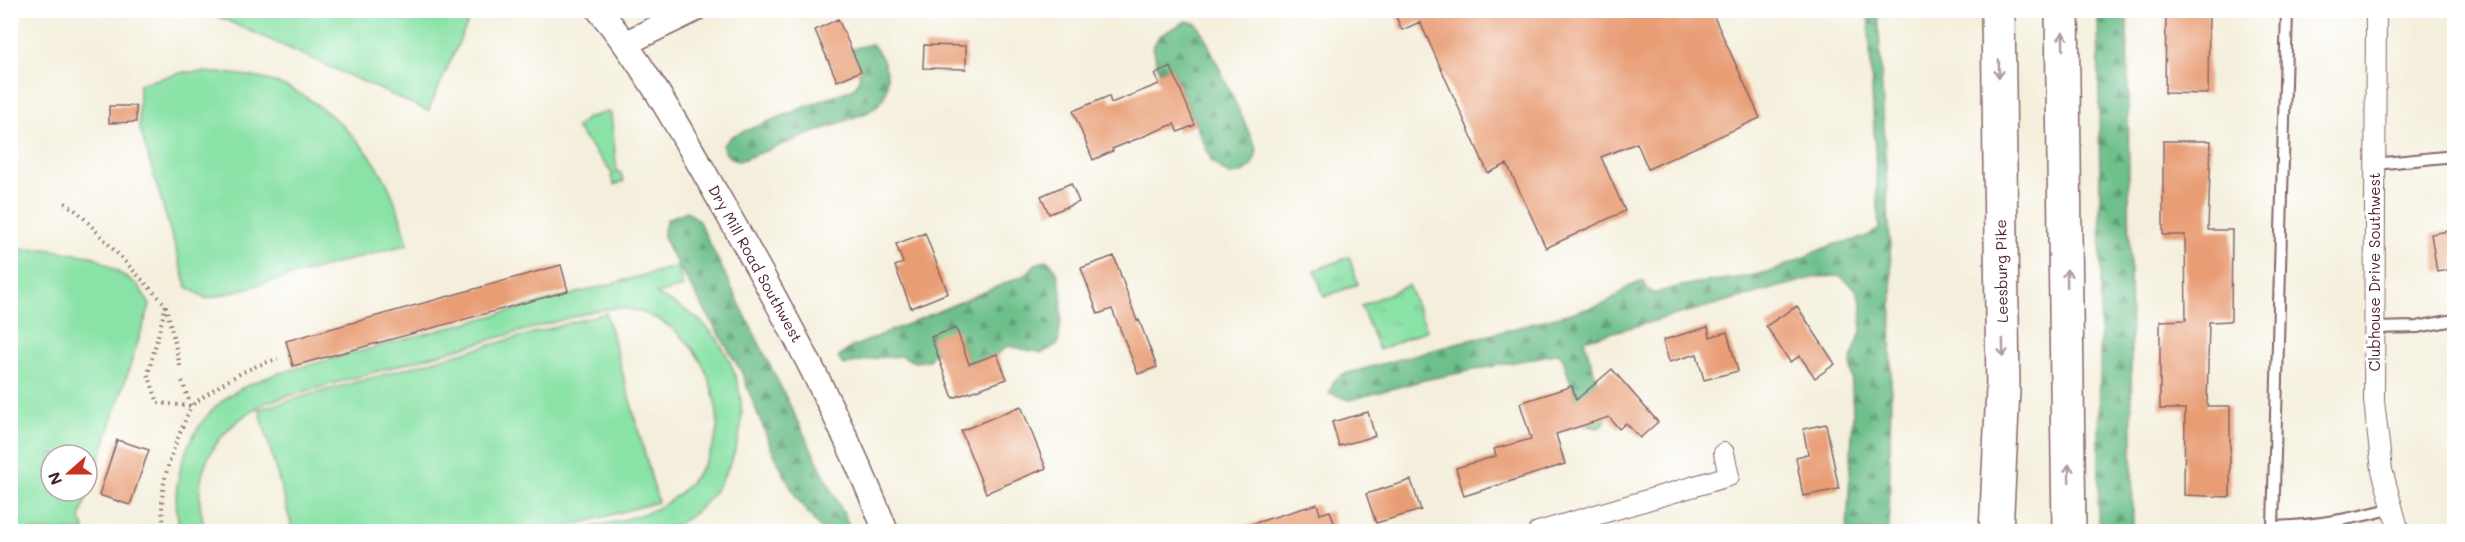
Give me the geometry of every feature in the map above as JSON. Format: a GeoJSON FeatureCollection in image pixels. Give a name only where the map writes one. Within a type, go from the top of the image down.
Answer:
{"type":"FeatureCollection","features":[{"type":"Feature","properties":{"kind":"highway","name":"Leesburg Pike"},"geometry":{"type":"LineString","coordinates":[[1996,531],[2003,390],[1998,10]]}},
{"type":"Feature","properties":{"kind":"highway"},"geometry":{"type":"LineString","coordinates":[[2062,10],[2069,531]]}},
{"type":"Feature","properties":{"kind":"street","name":"Dry Mill Road Southwest"},"geometry":{"type":"LineString","coordinates":[[599,10],[626,42],[652,81],[799,341],[835,414],[886,531]]}},
{"type":"Feature","properties":{"kind":"street"},"geometry":{"type":"LineString","coordinates":[[626,42],[694,10]]}},
{"type":"Feature","properties":{"kind":"street","name":"Clubhouse Drive Southwest"},"geometry":{"type":"LineString","coordinates":[[2376,10],[2374,401],[2382,470],[2399,531]]}},
{"type":"Feature","properties":{"kind":"street"},"geometry":{"type":"LineString","coordinates":[[1538,531],[1729,476],[1724,453]]}},
{"type":"Feature","properties":{"kind":"lane"},"geometry":{"type":"LineString","coordinates":[[2286,10],[2273,527],[2306,526],[2358,518],[2393,508]]}},
{"type":"Feature","properties":{"kind":"lane"},"geometry":{"type":"LineString","coordinates":[[2375,164],[2454,156]]}},
{"type":"Feature","properties":{"kind":"lane"},"geometry":{"type":"LineString","coordinates":[[2373,328],[2417,327],[2454,320]]}},
{"type":"Feature","properties":{"kind":"path"},"geometry":{"type":"LineString","coordinates":[[65,203],[79,213],[166,305],[181,370]]}},
{"type":"Feature","properties":{"kind":"path"},"geometry":{"type":"LineString","coordinates":[[166,305],[148,374],[158,403],[191,406]]}},
{"type":"Feature","properties":{"kind":"path"},"geometry":{"type":"LineString","coordinates":[[166,531],[161,514],[164,480],[175,444],[191,406],[217,386],[267,361],[278,359]]}},
{"type":"Feature","properties":{"kind":"path"},"geometry":{"type":"LineString","coordinates":[[182,381],[191,406]]}},
{"type":"Feature","properties":{"kind":"green space"},"geometry":{"type":"Polygon","coordinates":[[[206,11],[473,11],[428,111],[206,11]]]}},
{"type":"Feature","properties":{"kind":"green space"},"geometry":{"type":"Polygon","coordinates":[[[1868,11],[1878,11],[1892,289],[1889,531],[1847,531],[1853,414],[1851,361],[1861,331],[1862,305],[1855,288],[1840,276],[1816,277],[1584,340],[1607,414],[1604,424],[1598,428],[1584,425],[1563,359],[1559,353],[1424,380],[1350,400],[1329,393],[1334,381],[1341,375],[1604,304],[1630,286],[1644,281],[1646,289],[1654,294],[1683,286],[1757,275],[1780,268],[1836,244],[1863,238],[1879,229],[1868,11]]]}},
{"type":"Feature","properties":{"kind":"green space"},"geometry":{"type":"Polygon","coordinates":[[[2098,11],[2127,11],[2133,531],[2098,531],[2101,276],[2098,11]]]}},
{"type":"Feature","properties":{"kind":"green space"},"geometry":{"type":"Polygon","coordinates":[[[1186,21],[1197,24],[1204,35],[1257,150],[1251,166],[1245,172],[1229,175],[1212,162],[1171,67],[1159,72],[1153,47],[1159,36],[1186,21]]]}},
{"type":"Feature","properties":{"kind":"green space"},"geometry":{"type":"Polygon","coordinates":[[[871,44],[884,63],[887,88],[880,102],[868,112],[739,161],[726,154],[723,145],[732,136],[854,88],[859,74],[851,49],[871,44]]]}},
{"type":"Feature","properties":{"kind":"green space"},"geometry":{"type":"Polygon","coordinates":[[[184,72],[207,72],[263,79],[289,88],[321,108],[350,133],[374,162],[395,201],[408,244],[207,299],[187,287],[139,126],[139,84],[184,72]]]}},
{"type":"Feature","properties":{"kind":"green space"},"geometry":{"type":"Polygon","coordinates":[[[607,112],[611,114],[617,173],[620,172],[624,181],[614,185],[611,176],[613,174],[576,128],[587,118],[607,112]]]}},
{"type":"Feature","properties":{"kind":"green space"},"geometry":{"type":"Polygon","coordinates":[[[687,211],[698,220],[852,531],[822,531],[796,497],[772,450],[741,371],[668,248],[663,233],[667,219],[687,211]]]}},
{"type":"Feature","properties":{"kind":"green space"},"geometry":{"type":"Polygon","coordinates":[[[46,249],[95,257],[138,285],[150,305],[99,460],[99,443],[39,443],[39,503],[85,503],[80,518],[85,531],[11,531],[11,250],[46,249]]]}},
{"type":"Feature","properties":{"kind":"green space"},"geometry":{"type":"Polygon","coordinates":[[[1349,257],[1358,284],[1324,297],[1315,270],[1349,257]]]}},
{"type":"Feature","properties":{"kind":"green space"},"geometry":{"type":"Polygon","coordinates":[[[1047,260],[1054,267],[1058,276],[1062,299],[1058,344],[1042,353],[1008,346],[997,354],[969,364],[956,329],[929,360],[915,362],[901,356],[876,358],[843,365],[838,358],[850,348],[1025,275],[1036,264],[1047,260]]]}},
{"type":"Feature","properties":{"kind":"green space"},"geometry":{"type":"Polygon","coordinates":[[[678,266],[683,287],[656,294],[693,315],[716,337],[735,375],[742,416],[732,459],[724,475],[703,505],[675,525],[649,532],[576,531],[638,515],[671,500],[698,472],[709,455],[716,437],[717,417],[714,397],[702,364],[693,350],[669,326],[655,318],[618,308],[594,311],[267,402],[233,425],[210,454],[203,472],[200,490],[201,510],[206,531],[181,531],[176,496],[178,478],[190,444],[209,413],[242,388],[280,373],[678,266]]]}},
{"type":"Feature","properties":{"kind":"green space"},"geometry":{"type":"Polygon","coordinates":[[[1408,285],[1427,330],[1379,350],[1361,306],[1408,285]]]}},
{"type":"Feature","properties":{"kind":"green space"},"geometry":{"type":"Polygon","coordinates":[[[606,313],[658,502],[552,531],[293,531],[259,409],[606,313]]]}},
{"type":"Feature","properties":{"kind":"building"},"geometry":{"type":"Polygon","coordinates":[[[1393,10],[1711,10],[1760,118],[1648,169],[1637,143],[1601,157],[1625,211],[1546,248],[1507,164],[1488,173],[1420,22],[1402,30],[1393,10]]]}},
{"type":"Feature","properties":{"kind":"building"},"geometry":{"type":"Polygon","coordinates":[[[2166,10],[2209,10],[2208,94],[2165,93],[2166,10]]]}},
{"type":"Feature","properties":{"kind":"building"},"geometry":{"type":"Polygon","coordinates":[[[838,19],[861,71],[837,81],[815,30],[838,19]]]}},
{"type":"Feature","properties":{"kind":"building"},"geometry":{"type":"Polygon","coordinates":[[[924,45],[966,46],[966,69],[923,68],[924,45]]]}},
{"type":"Feature","properties":{"kind":"building"},"geometry":{"type":"Polygon","coordinates":[[[1171,67],[1195,125],[1178,132],[1174,124],[1112,149],[1113,151],[1093,160],[1073,111],[1109,96],[1111,103],[1159,84],[1155,74],[1171,67]]]}},
{"type":"Feature","properties":{"kind":"building"},"geometry":{"type":"Polygon","coordinates":[[[109,106],[136,106],[136,122],[109,123],[109,106]]]}},
{"type":"Feature","properties":{"kind":"building"},"geometry":{"type":"Polygon","coordinates":[[[2163,141],[2211,141],[2208,230],[2232,230],[2231,321],[2209,322],[2207,406],[2230,406],[2230,497],[2184,495],[2185,409],[2160,409],[2160,321],[2186,320],[2185,235],[2163,235],[2163,141]]]}},
{"type":"Feature","properties":{"kind":"building"},"geometry":{"type":"Polygon","coordinates":[[[1071,183],[1079,202],[1049,214],[1041,196],[1071,183]]]}},
{"type":"Feature","properties":{"kind":"building"},"geometry":{"type":"Polygon","coordinates":[[[2454,230],[2454,269],[2437,272],[2431,234],[2454,230]]]}},
{"type":"Feature","properties":{"kind":"building"},"geometry":{"type":"Polygon","coordinates":[[[925,233],[948,293],[911,308],[895,266],[903,263],[896,244],[925,233]]]}},
{"type":"Feature","properties":{"kind":"building"},"geometry":{"type":"Polygon","coordinates":[[[1114,256],[1137,321],[1139,320],[1157,367],[1138,374],[1112,309],[1098,314],[1081,268],[1114,256]]]}},
{"type":"Feature","properties":{"kind":"building"},"geometry":{"type":"Polygon","coordinates":[[[561,265],[568,291],[293,366],[286,341],[561,265]]]}},
{"type":"Feature","properties":{"kind":"building"},"geometry":{"type":"Polygon","coordinates":[[[1797,306],[1835,364],[1815,378],[1800,356],[1790,362],[1766,326],[1797,306]]]}},
{"type":"Feature","properties":{"kind":"building"},"geometry":{"type":"Polygon","coordinates":[[[1708,327],[1710,337],[1727,332],[1738,371],[1704,380],[1697,354],[1669,362],[1663,340],[1708,327]]]}},
{"type":"Feature","properties":{"kind":"building"},"geometry":{"type":"Polygon","coordinates":[[[956,328],[969,364],[997,354],[1007,379],[953,398],[931,337],[956,328]]]}},
{"type":"Feature","properties":{"kind":"building"},"geometry":{"type":"Polygon","coordinates":[[[1612,369],[1658,422],[1640,438],[1626,423],[1619,429],[1609,417],[1556,434],[1565,464],[1464,496],[1456,468],[1496,456],[1494,449],[1531,439],[1520,403],[1572,386],[1576,400],[1612,369]]]}},
{"type":"Feature","properties":{"kind":"building"},"geometry":{"type":"Polygon","coordinates":[[[1021,406],[1046,468],[986,493],[961,431],[1021,406]]]}},
{"type":"Feature","properties":{"kind":"building"},"geometry":{"type":"Polygon","coordinates":[[[1368,412],[1375,436],[1339,446],[1332,422],[1368,412]]]}},
{"type":"Feature","properties":{"kind":"building"},"geometry":{"type":"Polygon","coordinates":[[[1826,424],[1839,489],[1803,496],[1796,457],[1808,454],[1803,429],[1826,424]]]}},
{"type":"Feature","properties":{"kind":"building"},"geometry":{"type":"Polygon","coordinates":[[[117,440],[149,450],[130,505],[99,495],[117,440]]]}},
{"type":"Feature","properties":{"kind":"building"},"geometry":{"type":"Polygon","coordinates":[[[1411,480],[1421,510],[1376,523],[1366,494],[1411,480]]]}},
{"type":"Feature","properties":{"kind":"building"},"geometry":{"type":"Polygon","coordinates":[[[1317,504],[1320,514],[1330,511],[1337,531],[1242,531],[1242,527],[1317,504]]]}}]}
